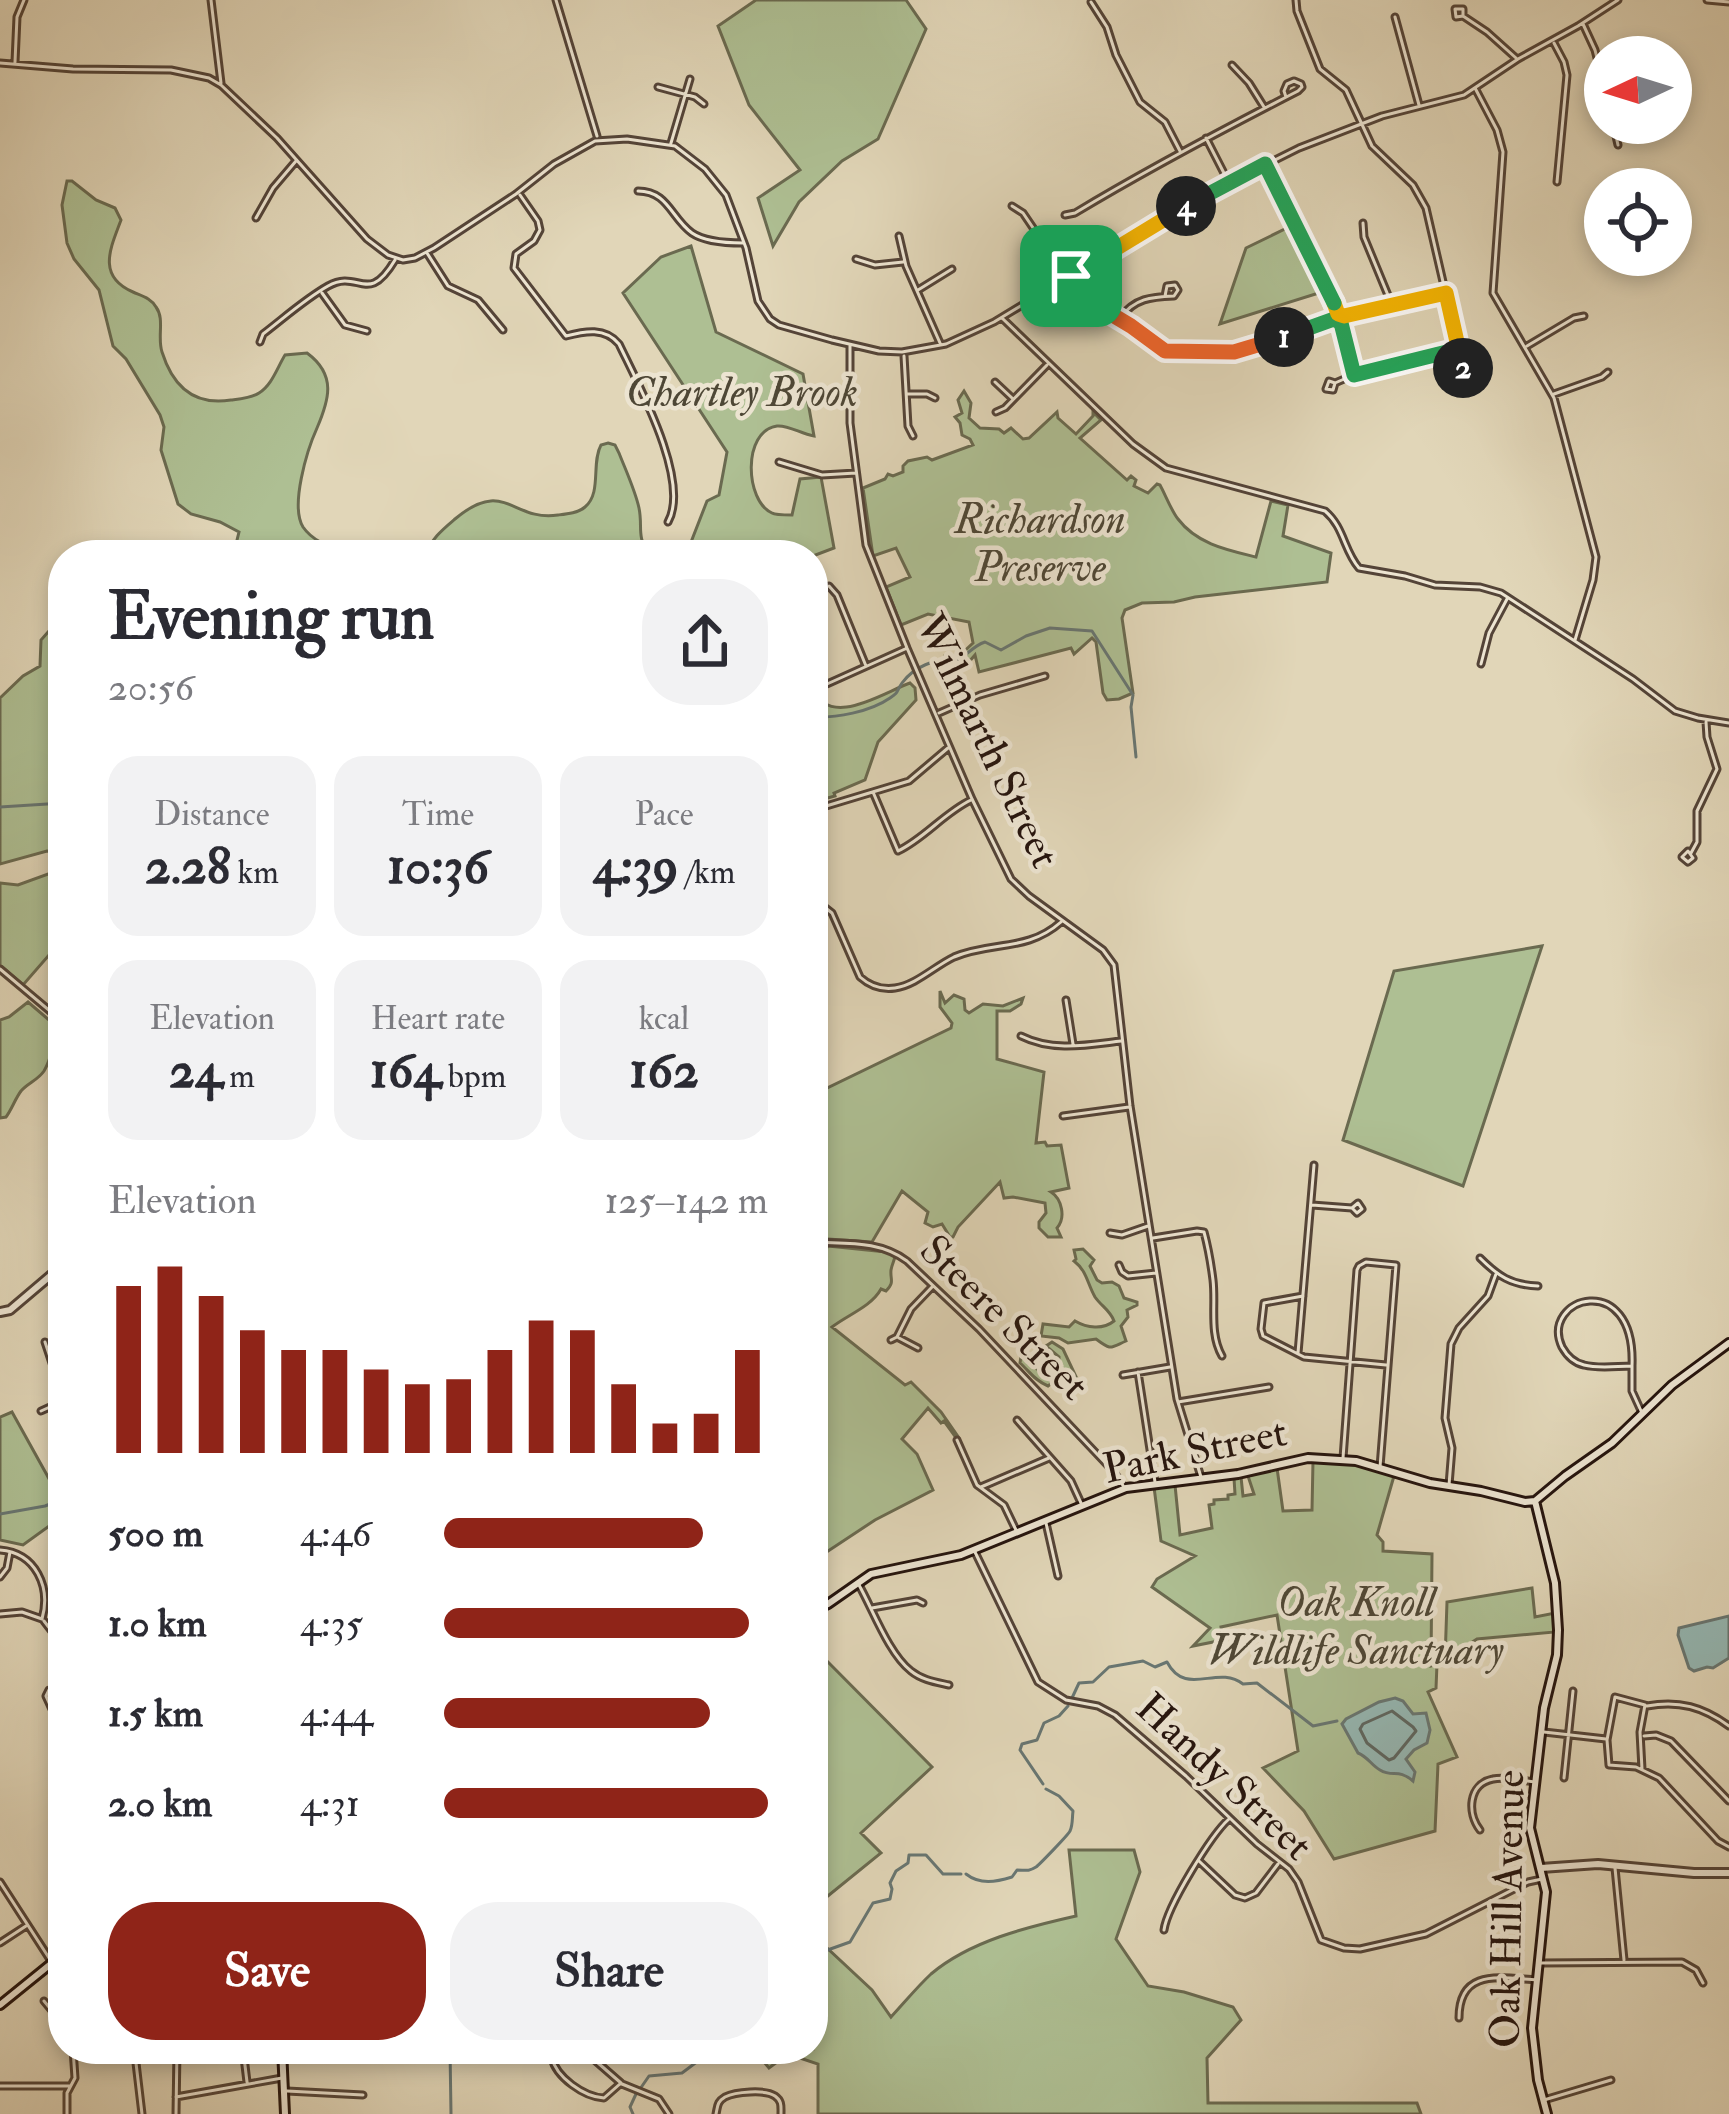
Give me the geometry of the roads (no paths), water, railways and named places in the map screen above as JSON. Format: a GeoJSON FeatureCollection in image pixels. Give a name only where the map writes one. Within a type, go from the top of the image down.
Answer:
{"type":"FeatureCollection","features":[{"type":"Feature","properties":{"kind":"main road"},"geometry":{"type":"LineString","coordinates":[[0,1312],[10,1310],[48,1278]]}},
{"type":"Feature","properties":{"kind":"main road"},"geometry":{"type":"LineString","coordinates":[[1535,1501],[1612,1443],[1672,1385],[1729,1343]]}},
{"type":"Feature","properties":{"kind":"main road","name":"Park Street"},"geometry":{"type":"LineString","coordinates":[[828,1604],[880,1571],[939,1562],[1126,1488],[1251,1472],[1308,1458],[1343,1460],[1449,1487],[1535,1501]]}},
{"type":"Feature","properties":{"kind":"main road","name":"Oak Hill Avenue"},"geometry":{"type":"LineString","coordinates":[[1535,1501],[1553,1572],[1558,1617],[1557,1655],[1544,1708],[1530,1828],[1546,1901],[1532,2042],[1547,2114]]}},
{"type":"Feature","properties":{"kind":"main road"},"geometry":{"type":"LineString","coordinates":[[1541,1868],[1615,1864],[1729,1873]]}},
{"type":"Feature","properties":{"kind":"main road"},"geometry":{"type":"LineString","coordinates":[[0,2005],[48,1965]]}},
{"type":"Feature","properties":{"kind":"main road"},"geometry":{"type":"LineString","coordinates":[[282,2064],[285,2114]]}},
{"type":"Feature","properties":{"kind":"street"},"geometry":{"type":"LineString","coordinates":[[15,64],[17,16],[24,0]]}},
{"type":"Feature","properties":{"kind":"street"},"geometry":{"type":"LineString","coordinates":[[211,0],[221,85]]}},
{"type":"Feature","properties":{"kind":"street"},"geometry":{"type":"LineString","coordinates":[[556,0],[598,140]]}},
{"type":"Feature","properties":{"kind":"street"},"geometry":{"type":"LineString","coordinates":[[1296,0],[1323,72],[1349,94],[1372,146],[1413,185],[1426,208],[1464,373]]}},
{"type":"Feature","properties":{"kind":"street"},"geometry":{"type":"LineString","coordinates":[[0,63],[171,70],[221,85],[297,159],[362,235],[385,253],[410,260],[598,140],[671,145],[715,180],[733,211],[758,301],[770,319],[850,345],[903,352],[941,345],[1001,318],[1265,164],[1361,122],[1459,98],[1618,0]]}},
{"type":"Feature","properties":{"kind":"street"},"geometry":{"type":"LineString","coordinates":[[1706,0],[1729,2]]}},
{"type":"Feature","properties":{"kind":"street"},"geometry":{"type":"LineString","coordinates":[[1091,2],[1138,98],[1165,122],[1180,151]]}},
{"type":"Feature","properties":{"kind":"street"},"geometry":{"type":"LineString","coordinates":[[1463,16],[1517,60]]}},
{"type":"Feature","properties":{"kind":"street"},"geometry":{"type":"LineString","coordinates":[[1395,17],[1419,106]]}},
{"type":"Feature","properties":{"kind":"street"},"geometry":{"type":"LineString","coordinates":[[1583,23],[1589,36]]}},
{"type":"Feature","properties":{"kind":"street"},"geometry":{"type":"LineString","coordinates":[[1553,41],[1567,75],[1557,182]]}},
{"type":"Feature","properties":{"kind":"street"},"geometry":{"type":"LineString","coordinates":[[1232,65],[1265,108]]}},
{"type":"Feature","properties":{"kind":"street"},"geometry":{"type":"LineString","coordinates":[[671,145],[690,79]]}},
{"type":"Feature","properties":{"kind":"street"},"geometry":{"type":"LineString","coordinates":[[658,88],[704,104]]}},
{"type":"Feature","properties":{"kind":"street"},"geometry":{"type":"LineString","coordinates":[[1475,88],[1503,152],[1492,293],[1552,394],[1596,557],[1574,641]]}},
{"type":"Feature","properties":{"kind":"street"},"geometry":{"type":"LineString","coordinates":[[1065,214],[1075,213],[1180,151],[1286,97]]}},
{"type":"Feature","properties":{"kind":"street"},"geometry":{"type":"LineString","coordinates":[[1206,138],[1228,183]]}},
{"type":"Feature","properties":{"kind":"street"},"geometry":{"type":"LineString","coordinates":[[256,218],[297,159]]}},
{"type":"Feature","properties":{"kind":"street"},"geometry":{"type":"LineString","coordinates":[[1265,164],[1339,316],[1354,375]]}},
{"type":"Feature","properties":{"kind":"street"},"geometry":{"type":"LineString","coordinates":[[638,190],[660,197],[696,236],[744,243]]}},
{"type":"Feature","properties":{"kind":"street"},"geometry":{"type":"LineString","coordinates":[[519,192],[540,230],[516,254],[514,268],[566,336],[599,332],[617,341],[668,458],[674,480],[674,507],[668,522]]}},
{"type":"Feature","properties":{"kind":"street"},"geometry":{"type":"LineString","coordinates":[[1012,206],[1023,213],[1069,277],[1102,308],[1165,351],[1225,352],[1256,347],[1339,316],[1446,293]]}},
{"type":"Feature","properties":{"kind":"street"},"geometry":{"type":"LineString","coordinates":[[1364,223],[1364,237],[1392,307]]}},
{"type":"Feature","properties":{"kind":"street"},"geometry":{"type":"LineString","coordinates":[[899,236],[904,262],[941,345]]}},
{"type":"Feature","properties":{"kind":"street"},"geometry":{"type":"LineString","coordinates":[[426,252],[448,286],[478,300],[503,330]]}},
{"type":"Feature","properties":{"kind":"street"},"geometry":{"type":"LineString","coordinates":[[260,342],[263,334],[321,291],[339,282],[375,284],[382,280],[396,258]]}},
{"type":"Feature","properties":{"kind":"street"},"geometry":{"type":"LineString","coordinates":[[856,259],[881,266],[904,262]]}},
{"type":"Feature","properties":{"kind":"street"},"geometry":{"type":"LineString","coordinates":[[917,290],[952,269]]}},
{"type":"Feature","properties":{"kind":"street"},"geometry":{"type":"LineString","coordinates":[[321,291],[345,325],[367,331]]}},
{"type":"Feature","properties":{"kind":"street"},"geometry":{"type":"LineString","coordinates":[[1119,319],[1137,302],[1165,296]]}},
{"type":"Feature","properties":{"kind":"street"},"geometry":{"type":"LineString","coordinates":[[1525,347],[1584,316]]}},
{"type":"Feature","properties":{"kind":"street"},"geometry":{"type":"LineString","coordinates":[[1001,318],[1133,444],[1166,468],[1330,514],[1359,568],[1435,585],[1480,587],[1508,597],[1675,711],[1729,723]]}},
{"type":"Feature","properties":{"kind":"street","name":"Wilmarth Street"},"geometry":{"type":"LineString","coordinates":[[850,345],[850,415],[867,549],[907,648],[1014,883],[1112,959],[1130,1106],[1178,1402],[1201,1479]]}},
{"type":"Feature","properties":{"kind":"street"},"geometry":{"type":"LineString","coordinates":[[1335,383],[1459,349]]}},
{"type":"Feature","properties":{"kind":"street"},"geometry":{"type":"LineString","coordinates":[[903,352],[908,426],[913,436]]}},
{"type":"Feature","properties":{"kind":"street"},"geometry":{"type":"LineString","coordinates":[[996,412],[1048,364]]}},
{"type":"Feature","properties":{"kind":"street"},"geometry":{"type":"LineString","coordinates":[[1552,394],[1607,371]]}},
{"type":"Feature","properties":{"kind":"street"},"geometry":{"type":"LineString","coordinates":[[995,382],[1014,400]]}},
{"type":"Feature","properties":{"kind":"street"},"geometry":{"type":"LineString","coordinates":[[906,394],[934,398]]}},
{"type":"Feature","properties":{"kind":"street"},"geometry":{"type":"LineString","coordinates":[[778,462],[828,476],[857,473]]}},
{"type":"Feature","properties":{"kind":"street"},"geometry":{"type":"LineString","coordinates":[[829,586],[866,666]]}},
{"type":"Feature","properties":{"kind":"street"},"geometry":{"type":"LineString","coordinates":[[1481,664],[1489,633],[1508,597]]}},
{"type":"Feature","properties":{"kind":"street"},"geometry":{"type":"LineString","coordinates":[[828,683],[907,648]]}},
{"type":"Feature","properties":{"kind":"street"},"geometry":{"type":"LineString","coordinates":[[936,714],[1045,676]]}},
{"type":"Feature","properties":{"kind":"street"},"geometry":{"type":"LineString","coordinates":[[1691,853],[1697,842],[1697,811],[1717,769],[1706,720]]}},
{"type":"Feature","properties":{"kind":"street"},"geometry":{"type":"LineString","coordinates":[[828,805],[909,781],[949,746]]}},
{"type":"Feature","properties":{"kind":"street"},"geometry":{"type":"LineString","coordinates":[[874,792],[898,851],[972,799]]}},
{"type":"Feature","properties":{"kind":"street"},"geometry":{"type":"LineString","coordinates":[[828,910],[860,976],[885,988],[902,986],[957,956],[1031,940],[1062,920]]}},
{"type":"Feature","properties":{"kind":"street"},"geometry":{"type":"LineString","coordinates":[[0,969],[48,1009]]}},
{"type":"Feature","properties":{"kind":"street"},"geometry":{"type":"LineString","coordinates":[[1066,1000],[1073,1046]]}},
{"type":"Feature","properties":{"kind":"street"},"geometry":{"type":"LineString","coordinates":[[1021,1036],[1053,1046],[1123,1041]]}},
{"type":"Feature","properties":{"kind":"street"},"geometry":{"type":"LineString","coordinates":[[1063,1116],[1130,1106]]}},
{"type":"Feature","properties":{"kind":"street"},"geometry":{"type":"LineString","coordinates":[[1298,1354],[1314,1165]]}},
{"type":"Feature","properties":{"kind":"street"},"geometry":{"type":"LineString","coordinates":[[1310,1205],[1352,1208]]}},
{"type":"Feature","properties":{"kind":"street"},"geometry":{"type":"LineString","coordinates":[[1110,1233],[1150,1226]]}},
{"type":"Feature","properties":{"kind":"street"},"geometry":{"type":"LineString","coordinates":[[1152,1238],[1204,1232],[1213,1281],[1216,1342],[1222,1356]]}},
{"type":"Feature","properties":{"kind":"street","name":"Steere Street"},"geometry":{"type":"LineString","coordinates":[[828,1243],[891,1250],[934,1285],[1126,1488]]}},
{"type":"Feature","properties":{"kind":"street"},"geometry":{"type":"LineString","coordinates":[[1480,1258],[1516,1285],[1538,1286]]}},
{"type":"Feature","properties":{"kind":"street"},"geometry":{"type":"LineString","coordinates":[[1343,1460],[1359,1266],[1366,1262],[1396,1265],[1380,1469]]}},
{"type":"Feature","properties":{"kind":"street"},"geometry":{"type":"LineString","coordinates":[[1119,1264],[1128,1276],[1158,1273]]}},
{"type":"Feature","properties":{"kind":"street"},"geometry":{"type":"LineString","coordinates":[[1449,1487],[1452,1448],[1445,1418],[1451,1344],[1488,1296],[1496,1274]]}},
{"type":"Feature","properties":{"kind":"street"},"geometry":{"type":"LineString","coordinates":[[919,1348],[894,1338],[934,1285]]}},
{"type":"Feature","properties":{"kind":"street"},"geometry":{"type":"LineString","coordinates":[[1303,1296],[1268,1301],[1262,1308],[1263,1336],[1315,1359],[1388,1365]]}},
{"type":"Feature","properties":{"kind":"street"},"geometry":{"type":"LineString","coordinates":[[1632,1366],[1584,1365],[1568,1356],[1559,1336],[1569,1310],[1592,1300],[1614,1308],[1630,1335],[1632,1366],[1633,1391],[1643,1414]]}},
{"type":"Feature","properties":{"kind":"street"},"geometry":{"type":"LineString","coordinates":[[45,1342],[48,1352]]}},
{"type":"Feature","properties":{"kind":"street"},"geometry":{"type":"LineString","coordinates":[[1123,1375],[1172,1366]]}},
{"type":"Feature","properties":{"kind":"street"},"geometry":{"type":"LineString","coordinates":[[1138,1372],[1155,1484]]}},
{"type":"Feature","properties":{"kind":"street"},"geometry":{"type":"LineString","coordinates":[[1178,1402],[1269,1388]]}},
{"type":"Feature","properties":{"kind":"street"},"geometry":{"type":"LineString","coordinates":[[41,1411],[48,1407]]}},
{"type":"Feature","properties":{"kind":"street"},"geometry":{"type":"LineString","coordinates":[[1017,1420],[1071,1481],[1082,1506]]}},
{"type":"Feature","properties":{"kind":"street"},"geometry":{"type":"LineString","coordinates":[[956,1440],[979,1488],[1004,1505],[1017,1532]]}},
{"type":"Feature","properties":{"kind":"street"},"geometry":{"type":"LineString","coordinates":[[979,1488],[1051,1458]]}},
{"type":"Feature","properties":{"kind":"street"},"geometry":{"type":"LineString","coordinates":[[1046,1521],[1058,1576]]}},
{"type":"Feature","properties":{"kind":"street"},"geometry":{"type":"LineString","coordinates":[[0,1550],[25,1558],[43,1585],[47,1600],[42,1619]]}},
{"type":"Feature","properties":{"kind":"street"},"geometry":{"type":"LineString","coordinates":[[0,1577],[8,1568],[10,1550]]}},
{"type":"Feature","properties":{"kind":"street","name":"Handy Street"},"geometry":{"type":"LineString","coordinates":[[974,1550],[1038,1682],[1066,1700],[1107,1709],[1186,1776],[1294,1875],[1317,1935],[1328,1944],[1344,1948],[1381,1945],[1434,1931],[1528,1882],[1544,1879]]}},
{"type":"Feature","properties":{"kind":"street"},"geometry":{"type":"LineString","coordinates":[[857,1583],[880,1628],[911,1672],[949,1685]]}},
{"type":"Feature","properties":{"kind":"street"},"geometry":{"type":"LineString","coordinates":[[871,1608],[922,1603]]}},
{"type":"Feature","properties":{"kind":"street"},"geometry":{"type":"LineString","coordinates":[[0,1614],[22,1612],[42,1619],[48,1626]]}},
{"type":"Feature","properties":{"kind":"street"},"geometry":{"type":"LineString","coordinates":[[1564,1778],[1573,1691]]}},
{"type":"Feature","properties":{"kind":"street"},"geometry":{"type":"LineString","coordinates":[[1729,1726],[1686,1705],[1646,1706],[1615,1697],[1607,1740],[1609,1765],[1642,1769],[1666,1784],[1729,1847]]}},
{"type":"Feature","properties":{"kind":"street"},"geometry":{"type":"LineString","coordinates":[[1642,1769],[1640,1737],[1646,1706]]}},
{"type":"Feature","properties":{"kind":"street"},"geometry":{"type":"LineString","coordinates":[[1542,1732],[1607,1740]]}},
{"type":"Feature","properties":{"kind":"street"},"geometry":{"type":"LineString","coordinates":[[1640,1737],[1656,1735],[1671,1741],[1728,1799]]}},
{"type":"Feature","properties":{"kind":"street"},"geometry":{"type":"LineString","coordinates":[[1480,1830],[1470,1807],[1484,1782],[1499,1778],[1538,1782]]}},
{"type":"Feature","properties":{"kind":"street"},"geometry":{"type":"LineString","coordinates":[[1164,1930],[1166,1918],[1215,1834],[1230,1819]]}},
{"type":"Feature","properties":{"kind":"street"},"geometry":{"type":"LineString","coordinates":[[1199,1861],[1235,1895],[1245,1898],[1256,1893],[1279,1862]]}},
{"type":"Feature","properties":{"kind":"street"},"geometry":{"type":"LineString","coordinates":[[1615,1864],[1624,1962]]}},
{"type":"Feature","properties":{"kind":"street"},"geometry":{"type":"LineString","coordinates":[[0,1882],[48,1956]]}},
{"type":"Feature","properties":{"kind":"street"},"geometry":{"type":"LineString","coordinates":[[0,1942],[28,1925]]}},
{"type":"Feature","properties":{"kind":"street"},"geometry":{"type":"LineString","coordinates":[[1540,1963],[1682,1961],[1696,1970],[1703,1983]]}},
{"type":"Feature","properties":{"kind":"street"},"geometry":{"type":"LineString","coordinates":[[1460,2018],[1461,1998],[1477,1981],[1539,1980]]}},
{"type":"Feature","properties":{"kind":"street"},"geometry":{"type":"LineString","coordinates":[[44,2001],[48,2006]]}},
{"type":"Feature","properties":{"kind":"street"},"geometry":{"type":"LineString","coordinates":[[67,2114],[75,2064]]}},
{"type":"Feature","properties":{"kind":"street"},"geometry":{"type":"LineString","coordinates":[[136,2064],[142,2114]]}},
{"type":"Feature","properties":{"kind":"street"},"geometry":{"type":"LineString","coordinates":[[176,2114],[177,2064]]}},
{"type":"Feature","properties":{"kind":"street"},"geometry":{"type":"LineString","coordinates":[[245,2064],[248,2084]]}},
{"type":"Feature","properties":{"kind":"street"},"geometry":{"type":"LineString","coordinates":[[553,2064],[588,2095],[604,2098],[621,2084]]}},
{"type":"Feature","properties":{"kind":"street"},"geometry":{"type":"LineString","coordinates":[[599,2064],[621,2084],[659,2099],[669,2114]]}},
{"type":"Feature","properties":{"kind":"street"},"geometry":{"type":"LineString","coordinates":[[176,2097],[283,2078]]}},
{"type":"Feature","properties":{"kind":"street"},"geometry":{"type":"LineString","coordinates":[[1543,2100],[1611,2080]]}},
{"type":"Feature","properties":{"kind":"street"},"geometry":{"type":"LineString","coordinates":[[0,2086],[70,2086]]}},
{"type":"Feature","properties":{"kind":"street"},"geometry":{"type":"LineString","coordinates":[[284,2091],[363,2095]]}},
{"type":"Feature","properties":{"kind":"street"},"geometry":{"type":"LineString","coordinates":[[716,2114],[718,2104],[728,2096],[762,2092],[775,2096],[782,2114]]}},
{"type":"Feature","properties":{"kind":"water"},"geometry":{"type":"Polygon","coordinates":[[[1729,1616],[1729,1658],[1713,1668],[1689,1668],[1679,1628],[1729,1616]]]}},
{"type":"Feature","properties":{"kind":"water"},"geometry":{"type":"Polygon","coordinates":[[[1395,1698],[1413,1714],[1426,1713],[1430,1730],[1427,1743],[1406,1759],[1415,1772],[1413,1781],[1380,1770],[1358,1753],[1342,1724],[1395,1698]]]}},
{"type":"Feature","properties":{"kind":"waterway","name":"Chartley Brook"},"geometry":{"type":"LineString","coordinates":[[828,716],[882,703],[919,668],[933,662],[954,663],[985,642],[1001,650],[1050,628],[1092,631],[1133,695],[1136,757]]}},
{"type":"Feature","properties":{"kind":"waterway","name":"Chartley Brook"},"geometry":{"type":"LineString","coordinates":[[0,807],[48,804]]}},
{"type":"Feature","properties":{"kind":"waterway"},"geometry":{"type":"LineString","coordinates":[[0,1514],[48,1505]]}},
{"type":"Feature","properties":{"kind":"waterway"},"geometry":{"type":"LineString","coordinates":[[1072,1698],[1079,1683],[1093,1682],[1109,1667],[1143,1661],[1155,1667],[1167,1662],[1183,1678],[1223,1677],[1257,1683],[1313,1726],[1337,1721]]}},
{"type":"Feature","properties":{"kind":"waterway"},"geometry":{"type":"LineString","coordinates":[[1043,1784],[1020,1750],[1022,1744],[1037,1740],[1044,1723],[1068,1706]]}},
{"type":"Feature","properties":{"kind":"waterway"},"geometry":{"type":"LineString","coordinates":[[966,1874],[988,1882],[1012,1877],[1017,1870],[1036,1867],[1060,1843],[1070,1831],[1073,1811],[1046,1789]]}},
{"type":"Feature","properties":{"kind":"waterway"},"geometry":{"type":"LineString","coordinates":[[828,1950],[850,1942],[873,1903],[890,1899],[890,1883],[908,1863],[909,1855],[926,1855],[943,1874],[961,1874]]}},
{"type":"Feature","properties":{"kind":"waterway"},"geometry":{"type":"LineString","coordinates":[[450,2064],[451,2114]]}},
{"type":"Feature","properties":{"kind":"waterway"},"geometry":{"type":"LineString","coordinates":[[640,2089],[649,2076],[682,2073],[694,2064]]}},
{"type":"Feature","properties":{"kind":"waterway"},"geometry":{"type":"LineString","coordinates":[[633,2114],[630,2107],[636,2094]]}},
{"type":"Feature","properties":{"kind":"park label","name":"Richardson Preserve"},"geometry":{"type":"Point","coordinates":[1040,544]}},
{"type":"Feature","properties":{"kind":"park label","name":"Oak Knoll Wildlife Sanctuary"},"geometry":{"type":"Point","coordinates":[1356,1627]}}]}
